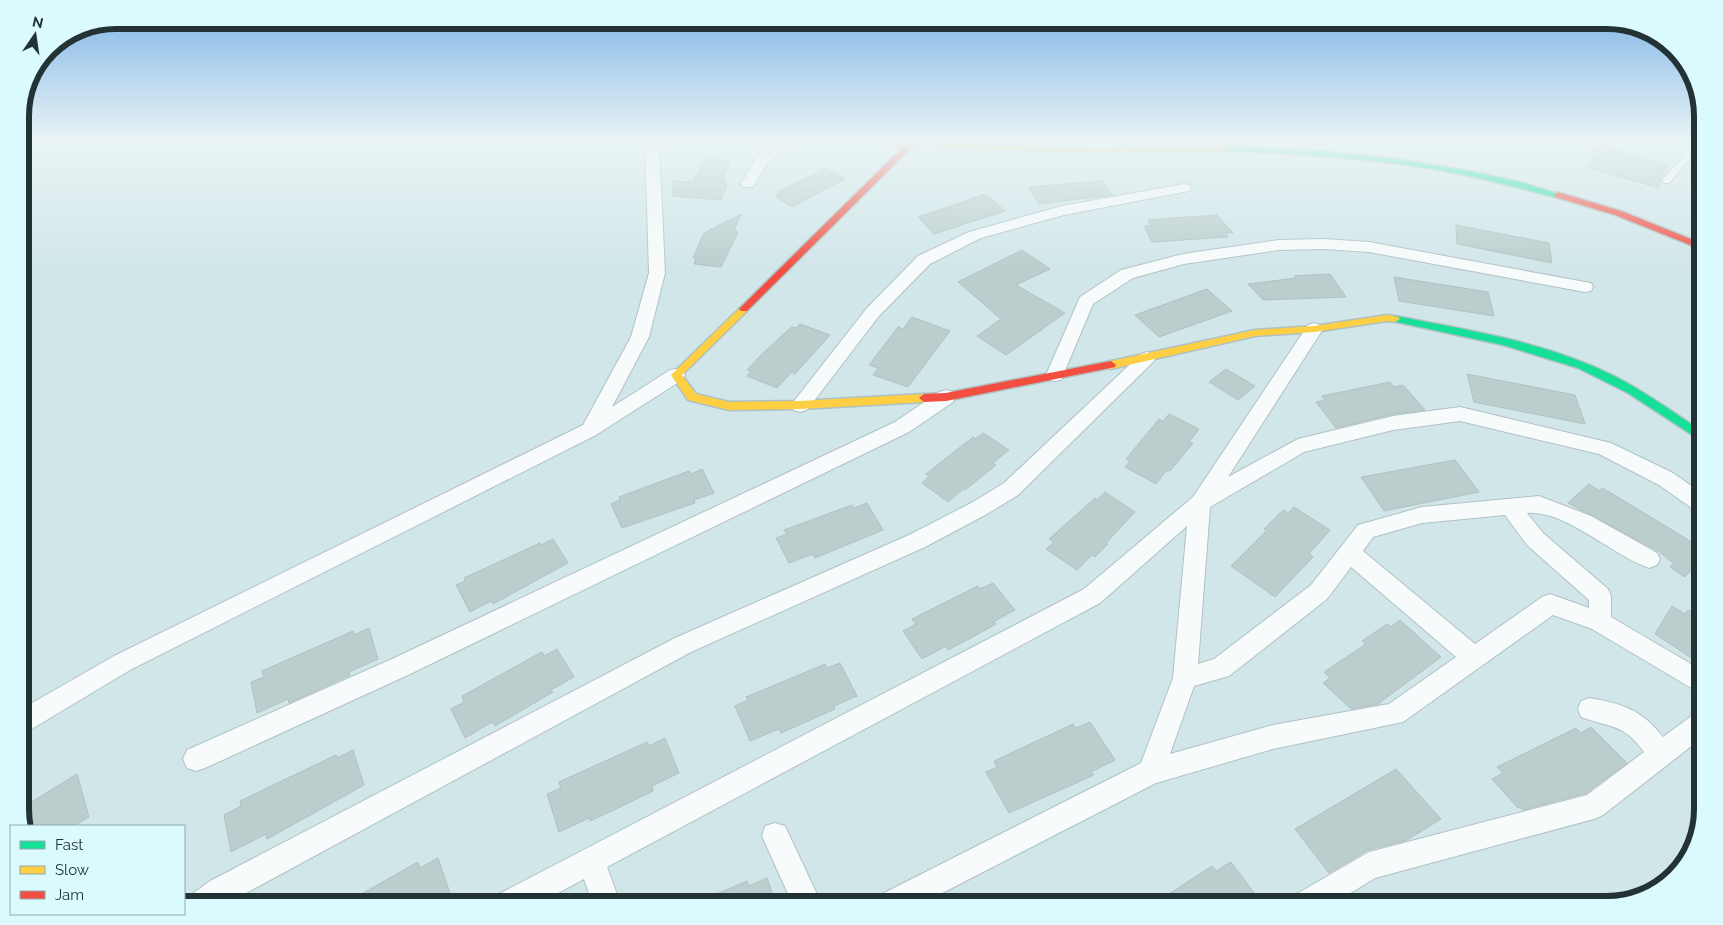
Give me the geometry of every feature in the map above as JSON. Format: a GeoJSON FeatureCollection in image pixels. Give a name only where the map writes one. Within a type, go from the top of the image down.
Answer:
{"type":"FeatureCollection","features":[{"type":"Feature","properties":{"kind":"street"},"geometry":{"type":"LineString","coordinates":[[589,430],[640,337],[657,273],[654,184]]}},
{"type":"Feature","properties":{"kind":"street"},"geometry":{"type":"LineString","coordinates":[[29,719],[122,663],[589,430],[676,375],[873,184]]}},
{"type":"Feature","properties":{"kind":"street"},"geometry":{"type":"LineString","coordinates":[[1515,184],[1562,195],[1622,214],[1694,243]]}},
{"type":"Feature","properties":{"kind":"street"},"geometry":{"type":"LineString","coordinates":[[800,405],[873,312],[924,260],[974,235],[1062,210],[1184,188]]}},
{"type":"Feature","properties":{"kind":"street"},"geometry":{"type":"LineString","coordinates":[[1055,375],[1086,301],[1127,274],[1183,259],[1279,245],[1324,244],[1369,247],[1585,287]]}},
{"type":"Feature","properties":{"kind":"street"},"geometry":{"type":"LineString","coordinates":[[676,375],[692,397],[730,406],[800,405],[946,397],[1147,358],[1255,334],[1314,329],[1387,318],[1500,339],[1606,377],[1643,397],[1694,432]]}},
{"type":"Feature","properties":{"kind":"street"},"geometry":{"type":"LineString","coordinates":[[1151,772],[1185,678],[1200,503],[1314,329]]}},
{"type":"Feature","properties":{"kind":"street"},"geometry":{"type":"LineString","coordinates":[[213,896],[683,645],[917,541],[980,508],[1011,489],[1147,358]]}},
{"type":"Feature","properties":{"kind":"street"},"geometry":{"type":"LineString","coordinates":[[196,759],[400,667],[902,427],[946,397]]}},
{"type":"Feature","properties":{"kind":"street"},"geometry":{"type":"LineString","coordinates":[[524,896],[1092,596],[1200,503],[1298,446],[1392,423],[1460,414],[1604,448],[1666,479],[1694,499]]}},
{"type":"Feature","properties":{"kind":"street"},"geometry":{"type":"LineString","coordinates":[[1185,678],[1221,668],[1319,592],[1366,531],[1422,515],[1539,504],[1584,522],[1649,559]]}},
{"type":"Feature","properties":{"kind":"street"},"geometry":{"type":"LineString","coordinates":[[1510,507],[1535,539],[1600,596],[1600,622]]}},
{"type":"Feature","properties":{"kind":"street"},"geometry":{"type":"LineString","coordinates":[[1349,552],[1474,658]]}},
{"type":"Feature","properties":{"kind":"street"},"geometry":{"type":"LineString","coordinates":[[908,896],[1151,772],[1273,737],[1394,714],[1550,604],[1600,622],[1694,679]]}},
{"type":"Feature","properties":{"kind":"street"},"geometry":{"type":"LineString","coordinates":[[1590,709],[1616,714],[1642,729],[1661,755]]}},
{"type":"Feature","properties":{"kind":"street"},"geometry":{"type":"LineString","coordinates":[[1320,896],[1369,866],[1594,806],[1694,729]]}},
{"type":"Feature","properties":{"kind":"street"},"geometry":{"type":"LineString","coordinates":[[775,836],[804,896]]}},
{"type":"Feature","properties":{"kind":"street"},"geometry":{"type":"LineString","coordinates":[[592,861],[604,896]]}},
{"type":"Feature","properties":{"kind":"building"},"geometry":{"type":"Polygon","coordinates":[[[673,184],[727,185],[721,200],[672,196],[673,184]]]}},
{"type":"Feature","properties":{"kind":"building"},"geometry":{"type":"Polygon","coordinates":[[[794,184],[835,184],[792,207],[775,196],[782,192],[780,191],[794,184]]]}},
{"type":"Feature","properties":{"kind":"building"},"geometry":{"type":"Polygon","coordinates":[[[1063,184],[1105,184],[1113,195],[1039,204],[1028,187],[1063,184]]]}},
{"type":"Feature","properties":{"kind":"building"},"geometry":{"type":"Polygon","coordinates":[[[1645,184],[1660,184],[1658,188],[1645,184]]]}},
{"type":"Feature","properties":{"kind":"building"},"geometry":{"type":"Polygon","coordinates":[[[986,194],[1005,211],[934,234],[918,217],[986,194]]]}},
{"type":"Feature","properties":{"kind":"building"},"geometry":{"type":"Polygon","coordinates":[[[741,214],[734,231],[738,232],[721,267],[694,264],[696,258],[693,258],[704,233],[741,214]]]}},
{"type":"Feature","properties":{"kind":"building"},"geometry":{"type":"Polygon","coordinates":[[[1217,215],[1233,233],[1226,233],[1228,237],[1152,242],[1144,226],[1151,226],[1148,220],[1217,215]]]}},
{"type":"Feature","properties":{"kind":"building"},"geometry":{"type":"Polygon","coordinates":[[[1456,225],[1549,243],[1552,263],[1457,244],[1456,225]]]}},
{"type":"Feature","properties":{"kind":"building"},"geometry":{"type":"Polygon","coordinates":[[[1022,250],[1050,269],[1016,285],[1065,313],[1006,355],[977,336],[1001,319],[958,282],[1022,250]]]}},
{"type":"Feature","properties":{"kind":"building"},"geometry":{"type":"Polygon","coordinates":[[[1330,274],[1346,297],[1263,300],[1248,284],[1296,278],[1294,276],[1330,274]]]}},
{"type":"Feature","properties":{"kind":"building"},"geometry":{"type":"Polygon","coordinates":[[[1394,277],[1488,292],[1494,316],[1399,301],[1394,277]]]}},
{"type":"Feature","properties":{"kind":"building"},"geometry":{"type":"Polygon","coordinates":[[[1207,289],[1232,311],[1159,337],[1135,315],[1207,289]]]}},
{"type":"Feature","properties":{"kind":"building"},"geometry":{"type":"Polygon","coordinates":[[[912,317],[950,331],[908,387],[873,375],[878,368],[869,365],[898,327],[903,329],[912,317]]]}},
{"type":"Feature","properties":{"kind":"building"},"geometry":{"type":"Polygon","coordinates":[[[800,324],[830,335],[795,374],[792,372],[777,388],[747,376],[751,371],[747,370],[760,356],[792,327],[796,328],[800,324]]]}},
{"type":"Feature","properties":{"kind":"building"},"geometry":{"type":"Polygon","coordinates":[[[1226,369],[1255,386],[1238,400],[1209,382],[1226,369]]]}},
{"type":"Feature","properties":{"kind":"building"},"geometry":{"type":"Polygon","coordinates":[[[1467,374],[1575,395],[1585,424],[1474,402],[1467,374]]]}},
{"type":"Feature","properties":{"kind":"building"},"geometry":{"type":"Polygon","coordinates":[[[1390,382],[1394,387],[1403,385],[1425,410],[1393,414],[1336,428],[1316,402],[1325,400],[1322,396],[1390,382]]]}},
{"type":"Feature","properties":{"kind":"building"},"geometry":{"type":"Polygon","coordinates":[[[1169,414],[1199,429],[1189,442],[1193,443],[1170,471],[1167,470],[1156,484],[1125,467],[1130,461],[1126,459],[1159,419],[1163,421],[1169,414]]]}},
{"type":"Feature","properties":{"kind":"building"},"geometry":{"type":"Polygon","coordinates":[[[983,433],[1009,450],[993,463],[996,465],[948,502],[922,483],[929,476],[926,474],[973,437],[975,439],[983,433]]]}},
{"type":"Feature","properties":{"kind":"building"},"geometry":{"type":"Polygon","coordinates":[[[1455,460],[1479,492],[1384,511],[1361,477],[1455,460]]]}},
{"type":"Feature","properties":{"kind":"building"},"geometry":{"type":"Polygon","coordinates":[[[702,469],[714,493],[694,500],[695,503],[622,528],[611,504],[620,500],[619,497],[689,471],[691,474],[702,469]]]}},
{"type":"Feature","properties":{"kind":"building"},"geometry":{"type":"Polygon","coordinates":[[[1589,484],[1600,491],[1602,488],[1694,543],[1694,566],[1685,577],[1670,567],[1673,563],[1658,551],[1568,503],[1589,484]]]}},
{"type":"Feature","properties":{"kind":"building"},"geometry":{"type":"Polygon","coordinates":[[[1105,492],[1135,512],[1095,557],[1092,555],[1077,570],[1046,549],[1054,542],[1049,539],[1095,498],[1097,500],[1105,492]]]}},
{"type":"Feature","properties":{"kind":"building"},"geometry":{"type":"Polygon","coordinates":[[[867,503],[883,530],[815,558],[813,554],[789,563],[776,538],[787,534],[784,530],[852,505],[854,508],[867,503]]]}},
{"type":"Feature","properties":{"kind":"building"},"geometry":{"type":"Polygon","coordinates":[[[1294,507],[1330,530],[1309,554],[1313,557],[1275,597],[1231,566],[1267,530],[1264,529],[1278,515],[1284,510],[1288,513],[1294,507]]]}},
{"type":"Feature","properties":{"kind":"building"},"geometry":{"type":"Polygon","coordinates":[[[553,539],[568,563],[493,604],[491,601],[470,612],[456,585],[465,581],[464,578],[540,543],[541,545],[553,539]]]}},
{"type":"Feature","properties":{"kind":"building"},"geometry":{"type":"Polygon","coordinates":[[[993,583],[1015,610],[993,622],[996,624],[969,639],[948,650],[946,646],[922,659],[903,631],[916,624],[912,619],[978,586],[980,589],[993,583]]]}},
{"type":"Feature","properties":{"kind":"building"},"geometry":{"type":"Polygon","coordinates":[[[1672,606],[1685,614],[1688,610],[1694,614],[1694,658],[1693,659],[1655,634],[1672,606]]]}},
{"type":"Feature","properties":{"kind":"building"},"geometry":{"type":"Polygon","coordinates":[[[1400,620],[1441,657],[1378,704],[1351,709],[1323,683],[1330,678],[1324,672],[1366,644],[1362,641],[1387,624],[1391,627],[1400,620]]]}},
{"type":"Feature","properties":{"kind":"building"},"geometry":{"type":"Polygon","coordinates":[[[369,628],[378,659],[349,672],[350,675],[289,703],[288,699],[257,713],[251,682],[264,677],[262,671],[353,631],[354,635],[369,628]]]}},
{"type":"Feature","properties":{"kind":"building"},"geometry":{"type":"Polygon","coordinates":[[[557,649],[574,677],[551,690],[553,692],[495,726],[492,722],[465,738],[451,709],[464,702],[462,696],[542,652],[544,656],[557,649]]]}},
{"type":"Feature","properties":{"kind":"building"},"geometry":{"type":"Polygon","coordinates":[[[840,663],[857,696],[834,706],[835,709],[781,733],[779,729],[750,741],[735,706],[748,700],[746,697],[825,664],[827,668],[840,663]]]}},
{"type":"Feature","properties":{"kind":"building"},"geometry":{"type":"Polygon","coordinates":[[[1090,722],[1115,760],[1091,772],[1094,775],[1009,813],[986,772],[997,767],[994,761],[1073,724],[1076,728],[1090,722]]]}},
{"type":"Feature","properties":{"kind":"building"},"geometry":{"type":"Polygon","coordinates":[[[1591,727],[1627,763],[1586,793],[1523,810],[1520,807],[1518,808],[1492,779],[1503,773],[1497,767],[1576,728],[1581,733],[1591,727]]]}},
{"type":"Feature","properties":{"kind":"building"},"geometry":{"type":"Polygon","coordinates":[[[665,738],[679,773],[652,786],[653,791],[590,821],[589,818],[559,832],[547,794],[561,788],[559,782],[647,742],[649,746],[665,738]]]}},
{"type":"Feature","properties":{"kind":"building"},"geometry":{"type":"Polygon","coordinates":[[[353,750],[364,785],[267,839],[266,834],[231,852],[224,815],[241,806],[240,801],[336,755],[337,758],[353,750]]]}},
{"type":"Feature","properties":{"kind":"building"},"geometry":{"type":"Polygon","coordinates":[[[1396,769],[1441,819],[1407,840],[1368,850],[1329,873],[1295,829],[1396,769]]]}},
{"type":"Feature","properties":{"kind":"building"},"geometry":{"type":"Polygon","coordinates":[[[77,774],[89,817],[75,825],[30,825],[29,803],[77,774]]]}},
{"type":"Feature","properties":{"kind":"building"},"geometry":{"type":"Polygon","coordinates":[[[438,858],[451,896],[358,896],[418,862],[420,868],[438,858]]]}},
{"type":"Feature","properties":{"kind":"building"},"geometry":{"type":"Polygon","coordinates":[[[1231,862],[1256,896],[1166,896],[1212,866],[1216,871],[1231,862]]]}},
{"type":"Feature","properties":{"kind":"building"},"geometry":{"type":"Polygon","coordinates":[[[767,878],[773,896],[712,896],[747,881],[749,886],[767,878]]]}},
{"type":"Feature","properties":{"kind":"traffic: fast"},"geometry":{"type":"LineString","coordinates":[[1518,184],[1558,195]]}},
{"type":"Feature","properties":{"kind":"traffic: fast"},"geometry":{"type":"LineString","coordinates":[[1395,319],[1503,341],[1556,356],[1607,377],[1656,406],[1694,432]]}},
{"type":"Feature","properties":{"kind":"traffic: slow"},"geometry":{"type":"LineString","coordinates":[[744,309],[676,375],[692,397],[729,406],[800,405],[924,398]]}},
{"type":"Feature","properties":{"kind":"traffic: slow"},"geometry":{"type":"LineString","coordinates":[[1111,365],[1255,333],[1314,329],[1387,318],[1395,319]]}},
{"type":"Feature","properties":{"kind":"traffic: jam"},"geometry":{"type":"LineString","coordinates":[[744,309],[870,184]]}},
{"type":"Feature","properties":{"kind":"traffic: jam"},"geometry":{"type":"LineString","coordinates":[[1558,195],[1618,213],[1694,243]]}},
{"type":"Feature","properties":{"kind":"traffic: jam"},"geometry":{"type":"LineString","coordinates":[[924,398],[946,397],[1111,365]]}}]}
